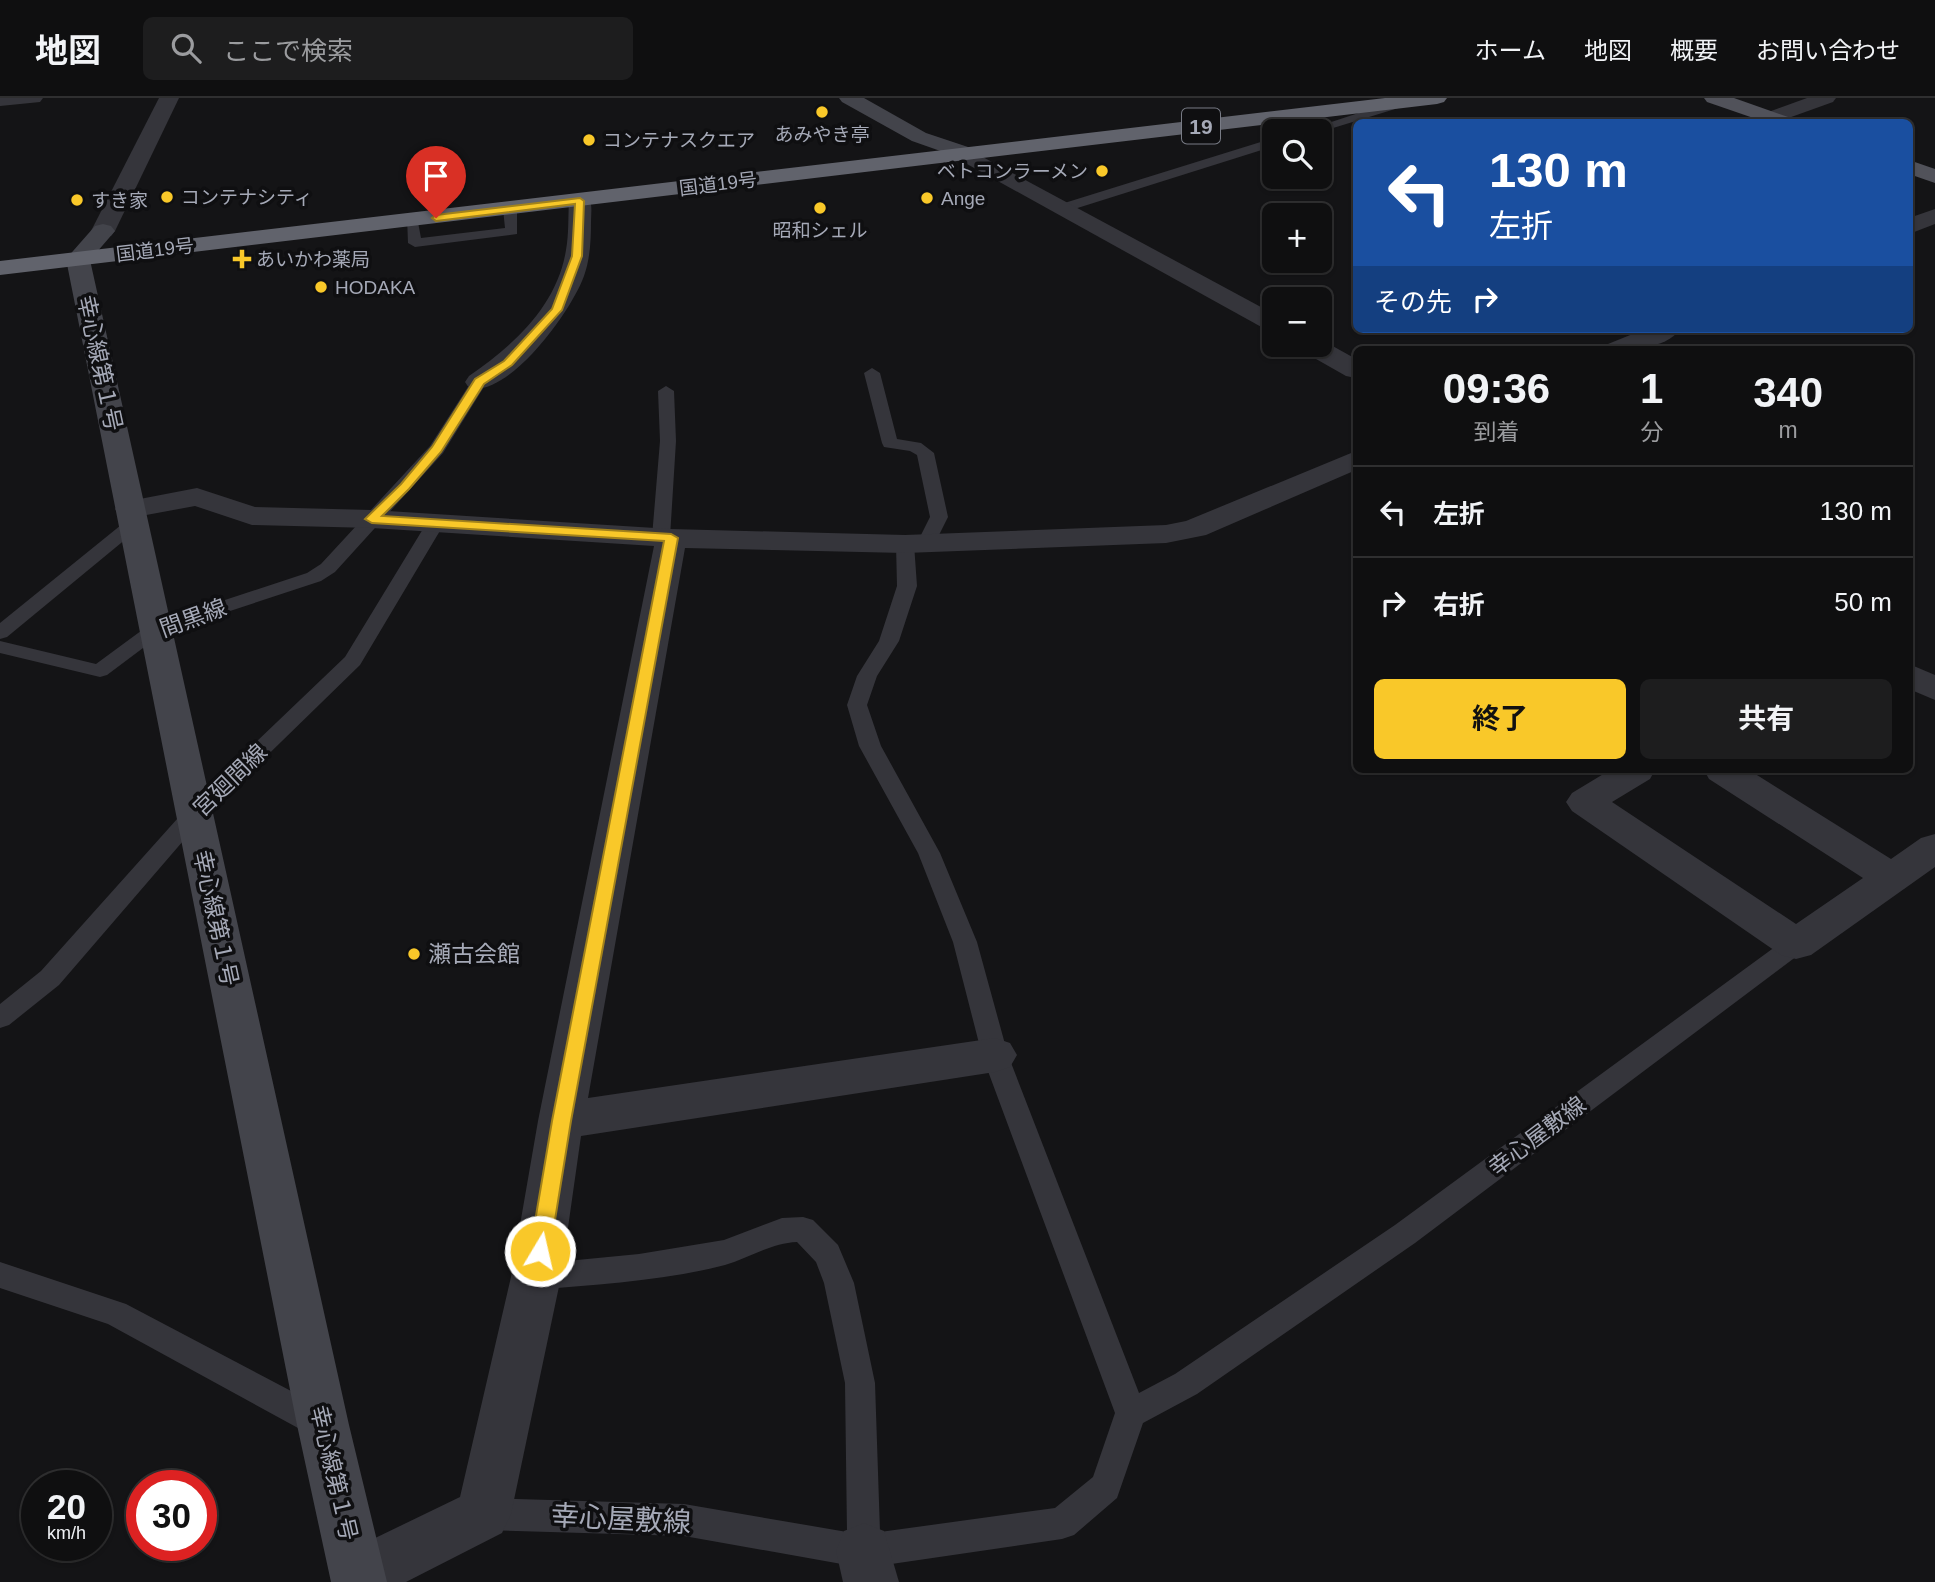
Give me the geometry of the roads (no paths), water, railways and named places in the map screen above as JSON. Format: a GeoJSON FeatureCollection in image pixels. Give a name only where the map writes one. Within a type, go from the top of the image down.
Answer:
{"type":"FeatureCollection","features":[{"type":"Feature","properties":{"kind":"highway","name":"国道19号"},"geometry":{"type":"LineString","coordinates":[[0,268],[71,247],[412,220],[580,201],[963,143],[1437,98]]}},
{"type":"Feature","properties":{"kind":"highway"},"geometry":{"type":"LineString","coordinates":[[877,142],[919,137]]}},
{"type":"Feature","properties":{"kind":"highway","name":"国道19号"},"geometry":{"type":"LineString","coordinates":[[103,231],[131,228]]}},
{"type":"Feature","properties":{"kind":"main road"},"geometry":{"type":"LineString","coordinates":[[1714,98],[1774,119]]}},
{"type":"Feature","properties":{"kind":"main road"},"geometry":{"type":"LineString","coordinates":[[1913,168],[1935,176]]}},
{"type":"Feature","properties":{"kind":"street"},"geometry":{"type":"LineString","coordinates":[[0,100],[33,98]]}},
{"type":"Feature","properties":{"kind":"street"},"geometry":{"type":"LineString","coordinates":[[71,247],[103,231],[169,98]]}},
{"type":"Feature","properties":{"kind":"street"},"geometry":{"type":"LineString","coordinates":[[849,98],[919,137],[963,143],[1063,208],[1262,317]]}},
{"type":"Feature","properties":{"kind":"street"},"geometry":{"type":"LineString","coordinates":[[1779,119],[1826,98]]}},
{"type":"Feature","properties":{"kind":"street"},"geometry":{"type":"LineString","coordinates":[[479,382],[508,363],[557,310],[577,256],[580,201]]}},
{"type":"Feature","properties":{"kind":"street"},"geometry":{"type":"LineString","coordinates":[[1913,225],[1935,216]]}},
{"type":"Feature","properties":{"kind":"street","name":"幸心線第１号"},"geometry":{"type":"LineString","coordinates":[[71,247],[156,629],[323,1424],[359,1579]]}},
{"type":"Feature","properties":{"kind":"street"},"geometry":{"type":"LineString","coordinates":[[1627,346],[1657,333]]}},
{"type":"Feature","properties":{"kind":"street"},"geometry":{"type":"LineString","coordinates":[[1332,357],[1353,368]]}},
{"type":"Feature","properties":{"kind":"street"},"geometry":{"type":"LineString","coordinates":[[131,517],[197,497],[252,516],[372,519],[666,537],[916,543],[1166,534],[1195,528],[1353,461]]}},
{"type":"Feature","properties":{"kind":"street"},"geometry":{"type":"LineString","coordinates":[[483,1514],[536,1277],[561,1121],[666,537]]}},
{"type":"Feature","properties":{"kind":"street"},"geometry":{"type":"LineString","coordinates":[[1913,677],[1935,689]]}},
{"type":"Feature","properties":{"kind":"street"},"geometry":{"type":"LineString","coordinates":[[1632,773],[1585,802],[1796,944]]}},
{"type":"Feature","properties":{"kind":"street"},"geometry":{"type":"LineString","coordinates":[[1727,773],[1892,878]]}},
{"type":"Feature","properties":{"kind":"street","name":"幸心屋敷線"},"geometry":{"type":"LineString","coordinates":[[1796,944],[1935,848]]}},
{"type":"Feature","properties":{"kind":"street"},"geometry":{"type":"LineString","coordinates":[[561,1121],[995,1055]]}},
{"type":"Feature","properties":{"kind":"street","name":"幸心屋敷線"},"geometry":{"type":"LineString","coordinates":[[359,1579],[483,1514]]}},
{"type":"Feature","properties":{"kind":"lane"},"geometry":{"type":"LineString","coordinates":[[1332,124],[1404,102]]}},
{"type":"Feature","properties":{"kind":"lane"},"geometry":{"type":"LineString","coordinates":[[1063,208],[1262,146]]}},
{"type":"Feature","properties":{"kind":"lane"},"geometry":{"type":"LineString","coordinates":[[872,373],[890,443],[915,447],[925,453],[939,517],[916,543],[907,586],[889,641],[867,676],[857,705],[870,746],[929,853],[965,942],[995,1055],[1131,1413]]}},
{"type":"Feature","properties":{"kind":"lane","name":"間黒線"},"geometry":{"type":"LineString","coordinates":[[0,647],[100,671],[156,629],[314,577],[328,568],[437,449],[479,382]]}},
{"type":"Feature","properties":{"kind":"lane"},"geometry":{"type":"LineString","coordinates":[[666,391],[666,537]]}},
{"type":"Feature","properties":{"kind":"lane"},"geometry":{"type":"LineString","coordinates":[[0,633],[131,517]]}},
{"type":"Feature","properties":{"kind":"lane","name":"宮廻間線"},"geometry":{"type":"LineString","coordinates":[[0,1018],[50,978],[194,814],[353,661],[435,524]]}},
{"type":"Feature","properties":{"kind":"lane","name":"幸心屋敷線"},"geometry":{"type":"LineString","coordinates":[[483,1514],[684,1520],[867,1567],[965,1539],[1062,1523],[1106,1487],[1131,1413],[1186,1384],[1405,1234],[1796,944]]}},
{"type":"Feature","properties":{"kind":"lane"},"geometry":{"type":"LineString","coordinates":[[536,1277],[639,1266],[725,1252],[782,1230],[803,1229],[828,1254],[839,1283],[860,1383],[867,1567]]}},
{"type":"Feature","properties":{"kind":"lane"},"geometry":{"type":"LineString","coordinates":[[0,1275],[116,1313],[323,1424]]}},
{"type":"Feature","properties":{"kind":"place","name":"あみやき亭"},"geometry":{"type":"Point","coordinates":[822,112]}},
{"type":"Feature","properties":{"kind":"place","name":"コンテナスクエア"},"geometry":{"type":"Point","coordinates":[589,140]}},
{"type":"Feature","properties":{"kind":"place","name":"ベトコンラーメン"},"geometry":{"type":"Point","coordinates":[1102,171]}},
{"type":"Feature","properties":{"kind":"place","name":"コンテナシティ"},"geometry":{"type":"Point","coordinates":[167,197]}},
{"type":"Feature","properties":{"kind":"place","name":"Ange"},"geometry":{"type":"Point","coordinates":[927,198]}},
{"type":"Feature","properties":{"kind":"place","name":"すき家"},"geometry":{"type":"Point","coordinates":[77,200]}},
{"type":"Feature","properties":{"kind":"place","name":"昭和シェル"},"geometry":{"type":"Point","coordinates":[820,208]}},
{"type":"Feature","properties":{"kind":"place","name":"あいかわ薬局"},"geometry":{"type":"Point","coordinates":[242,259]}},
{"type":"Feature","properties":{"kind":"place","name":"HODAKA"},"geometry":{"type":"Point","coordinates":[321,287]}},
{"type":"Feature","properties":{"kind":"place","name":"瀬古会館"},"geometry":{"type":"Point","coordinates":[414,954]}}]}
